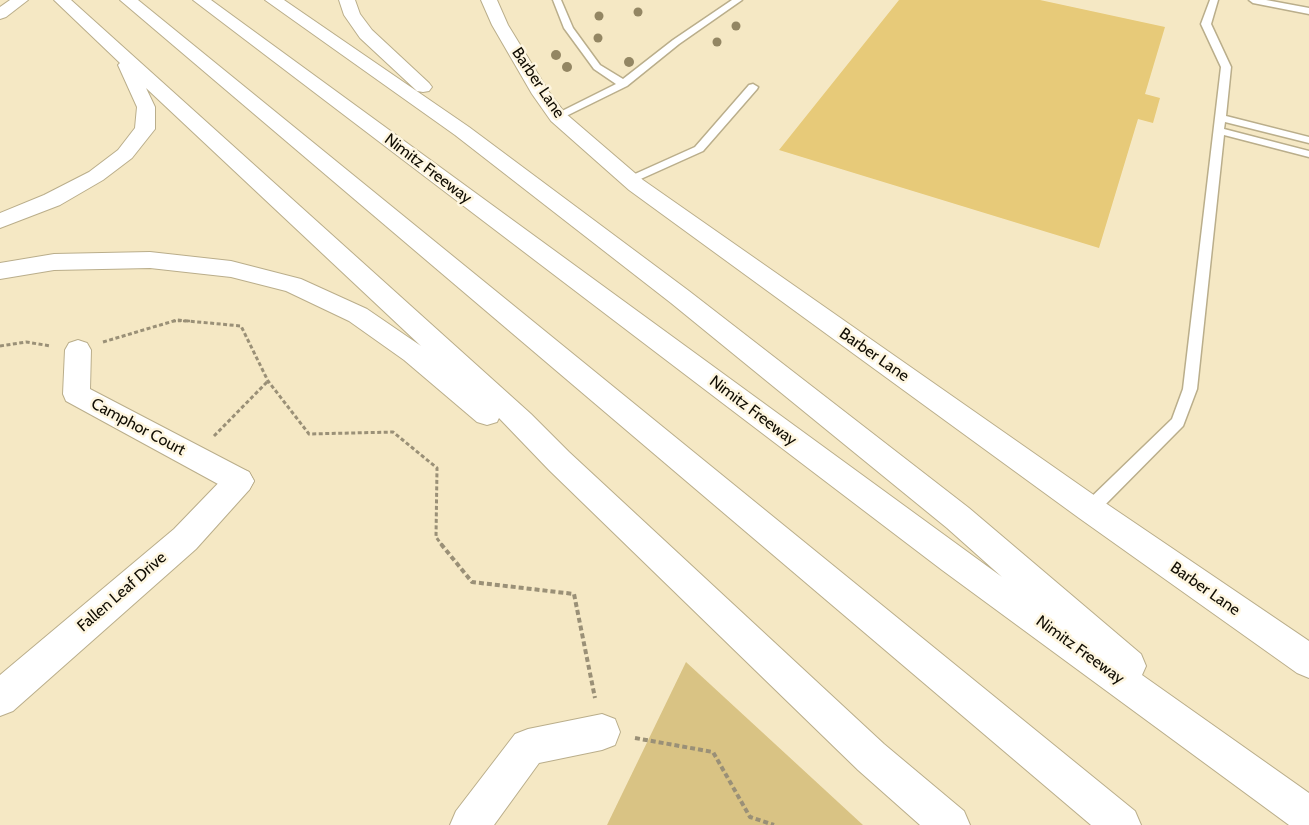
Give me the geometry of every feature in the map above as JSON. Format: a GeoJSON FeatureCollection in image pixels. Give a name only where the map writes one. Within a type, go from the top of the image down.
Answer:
{"type":"FeatureCollection","features":[{"type":"Feature","properties":{"kind":"main road"},"geometry":{"type":"LineString","coordinates":[[0,14],[20,0]]}},
{"type":"Feature","properties":{"kind":"main road"},"geometry":{"type":"LineString","coordinates":[[62,0],[521,422],[559,461],[871,757],[950,825]]}},
{"type":"Feature","properties":{"kind":"main road"},"geometry":{"type":"LineString","coordinates":[[128,0],[1121,825]]}},
{"type":"Feature","properties":{"kind":"main road","name":"Nimitz Freeway"},"geometry":{"type":"LineString","coordinates":[[202,0],[953,560],[1309,816]]}},
{"type":"Feature","properties":{"kind":"main road"},"geometry":{"type":"LineString","coordinates":[[274,0],[462,131],[680,297],[958,518],[1257,777]]}},
{"type":"Feature","properties":{"kind":"main road"},"geometry":{"type":"LineString","coordinates":[[347,0],[352,15],[366,34],[449,110],[462,131]]}},
{"type":"Feature","properties":{"kind":"main road","name":"Barber Lane"},"geometry":{"type":"LineString","coordinates":[[489,0],[504,32],[541,94],[558,117],[630,180],[1090,509],[1309,661]]}},
{"type":"Feature","properties":{"kind":"main road"},"geometry":{"type":"LineString","coordinates":[[0,221],[52,200],[96,176],[125,154],[145,129],[146,107],[122,55]]}},
{"type":"Feature","properties":{"kind":"main road"},"geometry":{"type":"LineString","coordinates":[[0,271],[54,262],[150,260],[231,269],[294,285],[358,315],[413,353],[506,430],[559,461]]}},
{"type":"Feature","properties":{"kind":"main road","name":"Camphor Court"},"geometry":{"type":"LineString","coordinates":[[78,350],[76,394],[239,481]]}},
{"type":"Feature","properties":{"kind":"main road","name":"Fallen Leaf Drive"},"geometry":{"type":"LineString","coordinates":[[0,698],[185,539],[239,481]]}},
{"type":"Feature","properties":{"kind":"main road"},"geometry":{"type":"LineString","coordinates":[[470,825],[528,748],[602,732]]}},
{"type":"Feature","properties":{"kind":"lane"},"geometry":{"type":"LineString","coordinates":[[557,0],[569,28],[597,67],[623,84]]}},
{"type":"Feature","properties":{"kind":"lane"},"geometry":{"type":"LineString","coordinates":[[558,117],[623,84],[676,42],[738,0]]}},
{"type":"Feature","properties":{"kind":"lane"},"geometry":{"type":"LineString","coordinates":[[1090,509],[1178,422],[1190,389],[1226,67],[1206,24],[1214,0]]}},
{"type":"Feature","properties":{"kind":"lane"},"geometry":{"type":"LineString","coordinates":[[1253,0],[1309,11]]}},
{"type":"Feature","properties":{"kind":"lane"},"geometry":{"type":"LineString","coordinates":[[630,180],[699,149],[753,87]]}},
{"type":"Feature","properties":{"kind":"lane"},"geometry":{"type":"LineString","coordinates":[[1220,118],[1309,140]]}},
{"type":"Feature","properties":{"kind":"lane"},"geometry":{"type":"LineString","coordinates":[[1218,131],[1309,154]]}},
{"type":"Feature","properties":{"kind":"path"},"geometry":{"type":"LineString","coordinates":[[0,346],[26,342],[78,350],[177,320],[241,326],[268,382],[309,434],[393,432],[437,468],[436,537],[472,582],[574,594],[602,732],[713,752],[750,818],[774,825]]}},
{"type":"Feature","properties":{"kind":"path"},"geometry":{"type":"LineString","coordinates":[[194,457],[268,382]]}},
{"type":"Feature","properties":{"kind":"shaded area"},"geometry":{"type":"Polygon","coordinates":[[[686,662],[863,825],[607,825],[686,662]]]}},
{"type":"Feature","properties":{"kind":"building"},"geometry":{"type":"Polygon","coordinates":[[[899,0],[1040,0],[1165,27],[1145,94],[1160,98],[1153,123],[1138,119],[1099,248],[779,150],[899,0]]]}}]}
